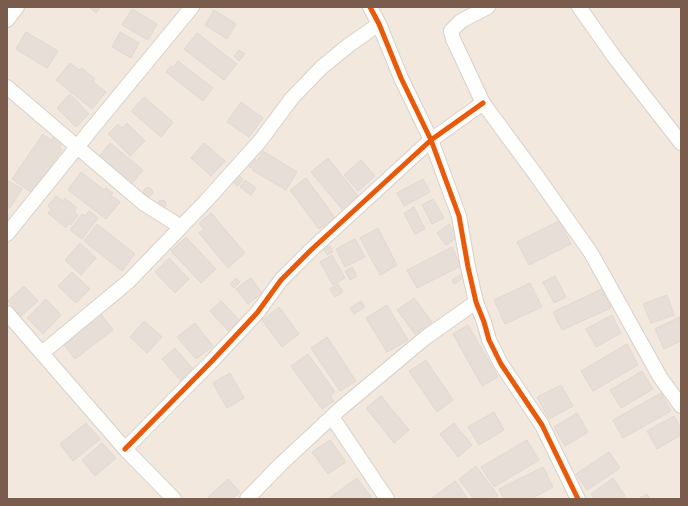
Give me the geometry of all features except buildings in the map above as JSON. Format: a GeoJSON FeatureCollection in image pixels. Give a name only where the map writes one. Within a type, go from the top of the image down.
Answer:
{"type":"FeatureCollection","features":[{"type":"Feature","properties":{"kind":"street"},"geometry":{"type":"LineString","coordinates":[[7,20],[17,7]]}},
{"type":"Feature","properties":{"kind":"street"},"geometry":{"type":"LineString","coordinates":[[7,234],[192,7]]}},
{"type":"Feature","properties":{"kind":"street"},"geometry":{"type":"LineString","coordinates":[[370,7],[379,24],[401,78],[431,140],[459,216],[476,302],[484,322],[488,340],[501,364],[542,425],[578,499]]}},
{"type":"Feature","properties":{"kind":"street"},"geometry":{"type":"LineString","coordinates":[[488,7],[460,21],[451,31],[452,39],[483,103],[591,253],[660,377],[681,406]]}},
{"type":"Feature","properties":{"kind":"street"},"geometry":{"type":"LineString","coordinates":[[579,7],[615,58],[681,143]]}},
{"type":"Feature","properties":{"kind":"street"},"geometry":{"type":"LineString","coordinates":[[42,353],[129,282],[206,201],[255,146],[292,98],[322,67],[349,45],[379,24]]}},
{"type":"Feature","properties":{"kind":"street"},"geometry":{"type":"LineString","coordinates":[[7,87],[143,202],[181,227]]}},
{"type":"Feature","properties":{"kind":"street"},"geometry":{"type":"LineString","coordinates":[[125,449],[257,313],[281,280],[311,250],[431,140],[483,103]]}},
{"type":"Feature","properties":{"kind":"street"},"geometry":{"type":"LineString","coordinates":[[247,499],[281,464],[332,417],[425,338],[476,302]]}},
{"type":"Feature","properties":{"kind":"street"},"geometry":{"type":"LineString","coordinates":[[7,313],[125,449],[174,499]]}},
{"type":"Feature","properties":{"kind":"street"},"geometry":{"type":"LineString","coordinates":[[332,417],[387,499]]}},
{"type":"Feature","properties":{"kind":"shaded area"},"geometry":{"type":"Polygon","coordinates":[[[7,7],[681,7],[681,499],[7,499],[7,7]]]}},
{"type":"Feature","properties":{"kind":"cycle path"},"geometry":{"type":"LineString","coordinates":[[370,7],[379,24],[401,78],[431,140],[459,216],[476,302],[489,340],[501,364],[542,425],[578,499]]}},
{"type":"Feature","properties":{"kind":"cycle path"},"geometry":{"type":"LineString","coordinates":[[125,449],[257,313],[281,280],[311,250],[431,140],[483,103]]}}]}
